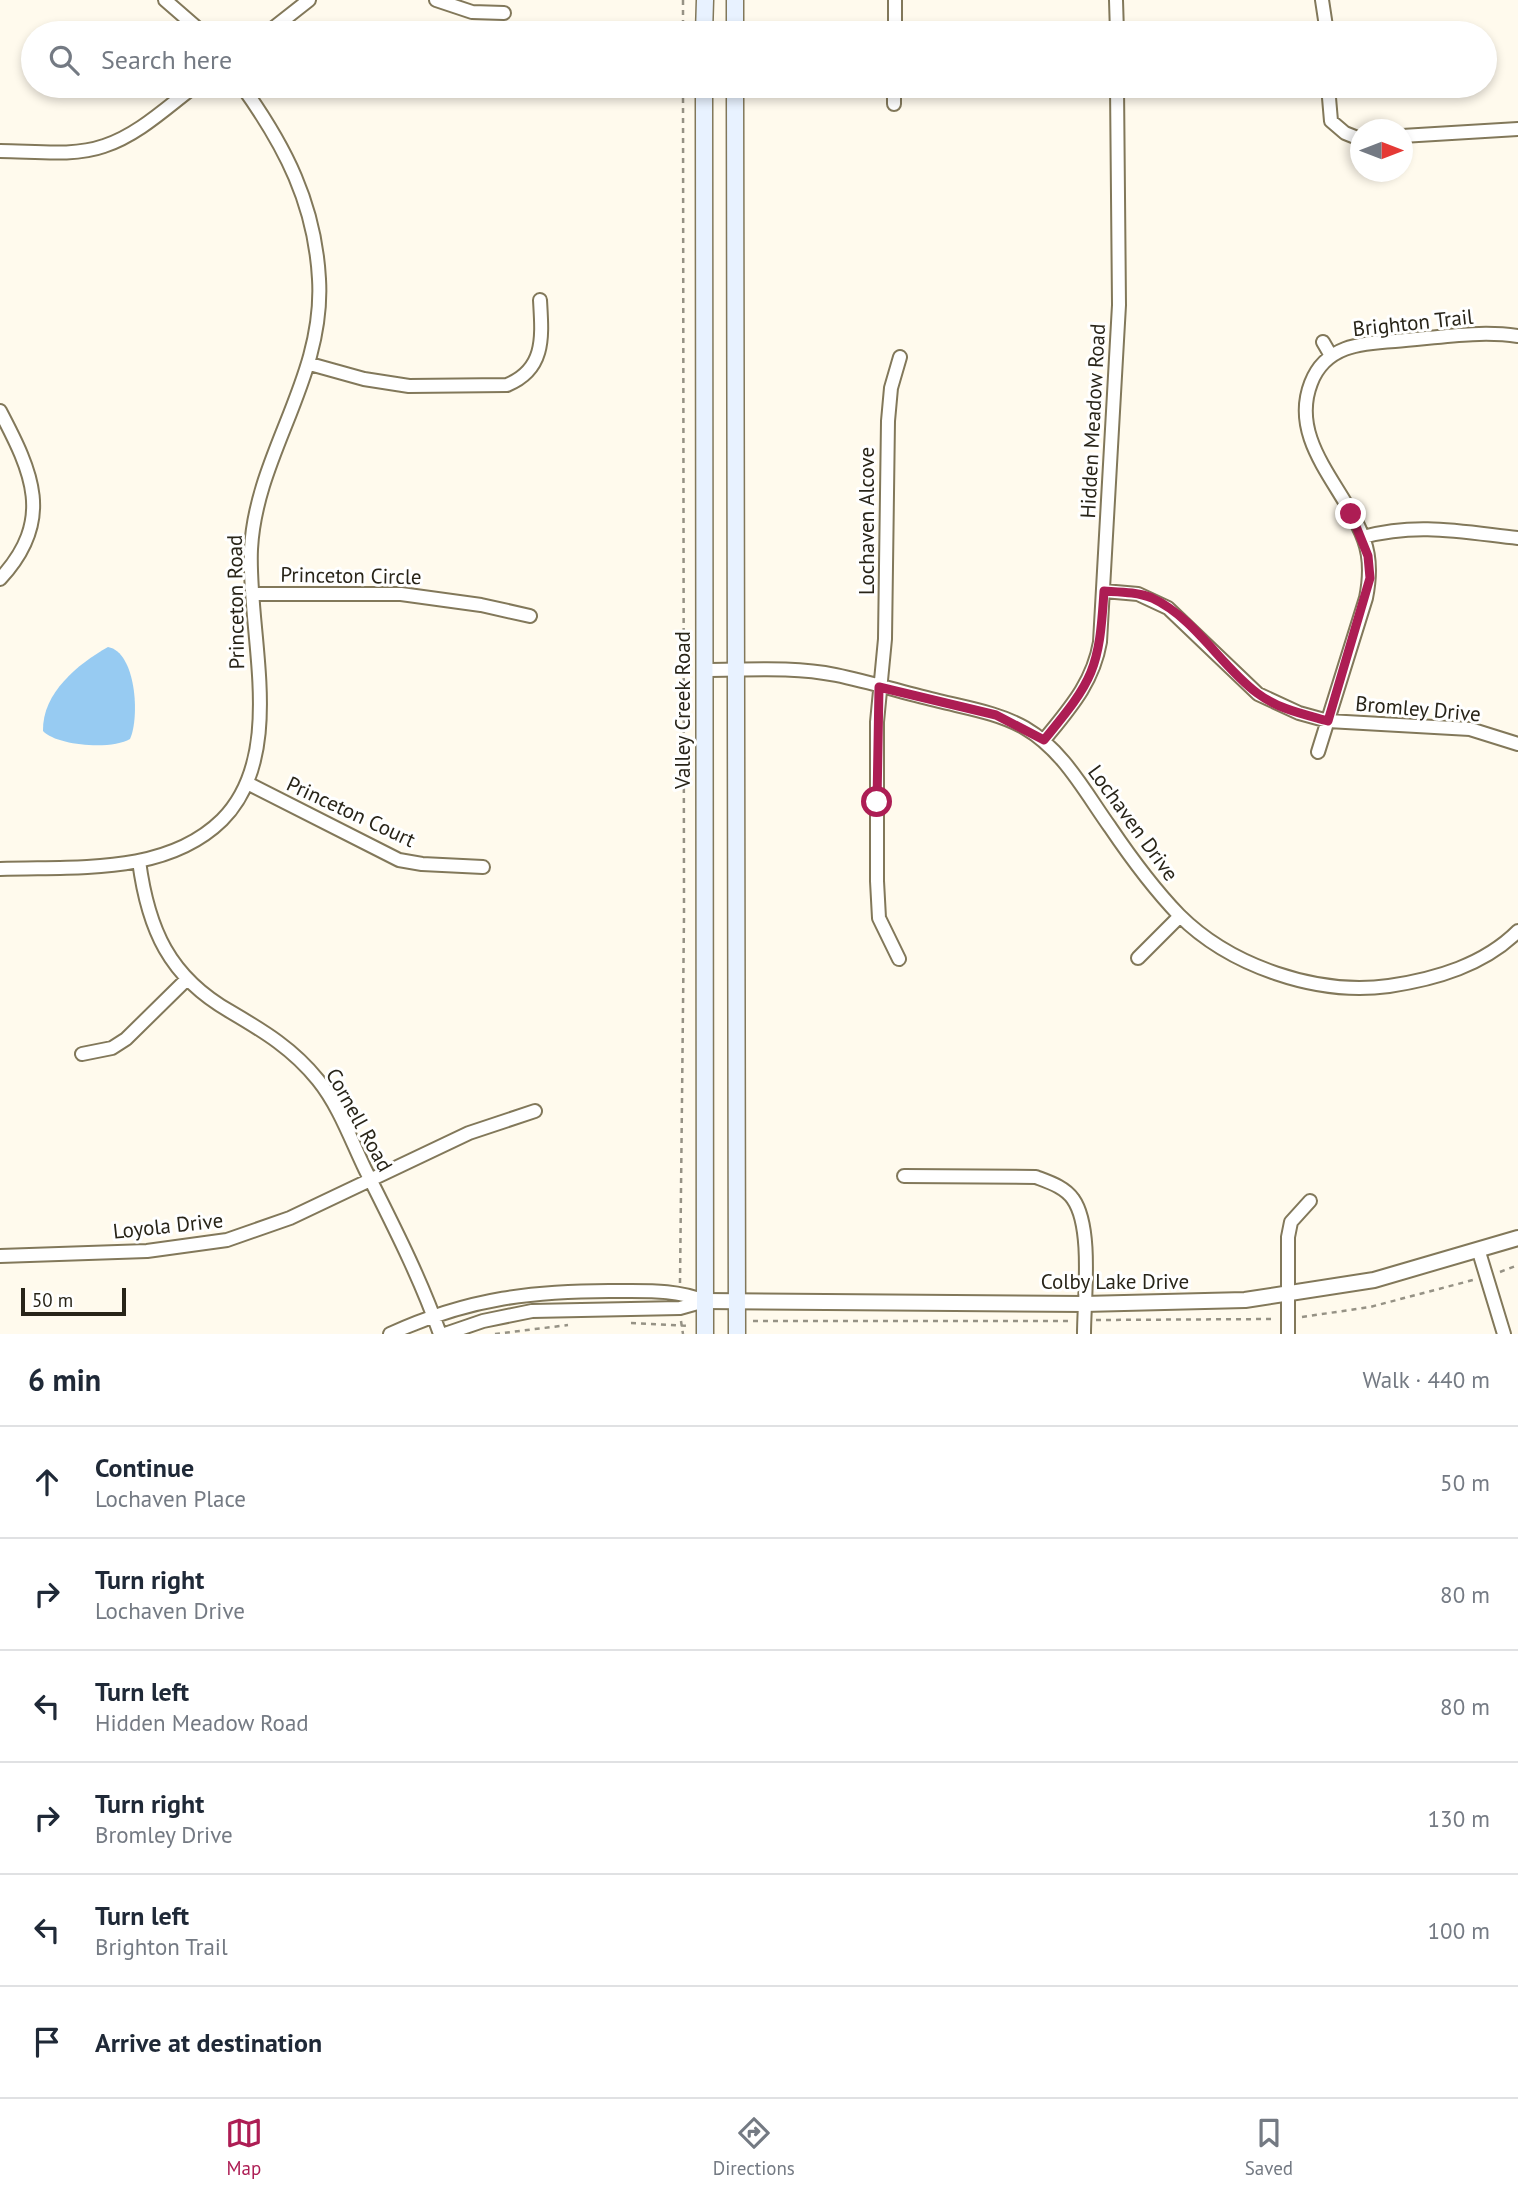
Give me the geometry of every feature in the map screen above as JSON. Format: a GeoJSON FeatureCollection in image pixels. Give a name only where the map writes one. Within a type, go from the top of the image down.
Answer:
{"type":"FeatureCollection","features":[{"type":"Feature","properties":{"kind":"main road"},"geometry":{"type":"LineString","coordinates":[[704,21],[705,0]]}},
{"type":"Feature","properties":{"kind":"main road"},"geometry":{"type":"LineString","coordinates":[[735,0],[735,21]]}},
{"type":"Feature","properties":{"kind":"main road","name":"Valley Creek Road"},"geometry":{"type":"LineString","coordinates":[[704,98],[705,1334]]}},
{"type":"Feature","properties":{"kind":"main road"},"geometry":{"type":"LineString","coordinates":[[734,98],[737,1334]]}},
{"type":"Feature","properties":{"kind":"street"},"geometry":{"type":"LineString","coordinates":[[165,0],[189,21]]}},
{"type":"Feature","properties":{"kind":"street"},"geometry":{"type":"LineString","coordinates":[[282,21],[309,0]]}},
{"type":"Feature","properties":{"kind":"street"},"geometry":{"type":"LineString","coordinates":[[436,0],[472,12],[504,13]]}},
{"type":"Feature","properties":{"kind":"street"},"geometry":{"type":"LineString","coordinates":[[895,0],[895,21]]}},
{"type":"Feature","properties":{"kind":"street"},"geometry":{"type":"LineString","coordinates":[[1116,0],[1117,21]]}},
{"type":"Feature","properties":{"kind":"street"},"geometry":{"type":"LineString","coordinates":[[1322,0],[1325,21]]}},
{"type":"Feature","properties":{"kind":"street"},"geometry":{"type":"LineString","coordinates":[[0,151],[80,151],[103,147],[143,125],[179,98]]}},
{"type":"Feature","properties":{"kind":"street","name":"Princeton Road"},"geometry":{"type":"LineString","coordinates":[[0,869],[139,861],[164,856],[207,834],[224,818],[247,783],[259,741],[251,549],[261,490],[310,364],[319,310],[320,282],[311,220],[291,162],[275,132],[251,98]]}},
{"type":"Feature","properties":{"kind":"street"},"geometry":{"type":"LineString","coordinates":[[894,98],[894,104]]}},
{"type":"Feature","properties":{"kind":"street","name":"Hidden Meadow Road"},"geometry":{"type":"LineString","coordinates":[[1044,740],[1076,701],[1097,662],[1104,591],[1119,305],[1117,98]]}},
{"type":"Feature","properties":{"kind":"street"},"geometry":{"type":"LineString","coordinates":[[1329,98],[1331,121],[1350,136]]}},
{"type":"Feature","properties":{"kind":"street"},"geometry":{"type":"LineString","coordinates":[[1413,135],[1518,129]]}},
{"type":"Feature","properties":{"kind":"street"},"geometry":{"type":"LineString","coordinates":[[310,364],[364,379],[409,386],[507,385],[520,380],[539,356],[542,342],[540,300]]}},
{"type":"Feature","properties":{"kind":"street","name":"Brighton Trail"},"geometry":{"type":"LineString","coordinates":[[1318,752],[1366,598],[1368,556],[1363,537],[1314,449],[1305,420],[1304,400],[1314,374],[1330,354],[1360,343],[1480,335],[1518,336]]}},
{"type":"Feature","properties":{"kind":"street"},"geometry":{"type":"LineString","coordinates":[[1323,342],[1330,354]]}},
{"type":"Feature","properties":{"kind":"street","name":"Lochaven Alcove"},"geometry":{"type":"LineString","coordinates":[[899,959],[879,918],[877,894],[879,687],[886,619],[888,421],[891,388],[900,357]]}},
{"type":"Feature","properties":{"kind":"street"},"geometry":{"type":"LineString","coordinates":[[0,411],[26,461],[33,499],[26,538],[18,556],[0,579]]}},
{"type":"Feature","properties":{"kind":"street"},"geometry":{"type":"LineString","coordinates":[[1363,537],[1394,529],[1422,527],[1518,538]]}},
{"type":"Feature","properties":{"kind":"street","name":"Bromley Drive"},"geometry":{"type":"LineString","coordinates":[[1104,591],[1152,598],[1181,618],[1258,694],[1276,705],[1328,721],[1470,729],[1518,744]]}},
{"type":"Feature","properties":{"kind":"street","name":"Princeton Circle"},"geometry":{"type":"LineString","coordinates":[[252,594],[401,594],[481,605],[530,616]]}},
{"type":"Feature","properties":{"kind":"street","name":"Lochaven Drive"},"geometry":{"type":"LineString","coordinates":[[704,670],[805,671],[996,715],[1044,740],[1064,762],[1142,873],[1180,916],[1212,940],[1249,961],[1307,982],[1339,987],[1400,984],[1460,967],[1489,955],[1518,931]]}},
{"type":"Feature","properties":{"kind":"street","name":"Princeton Court"},"geometry":{"type":"LineString","coordinates":[[247,783],[399,860],[431,865],[483,867]]}},
{"type":"Feature","properties":{"kind":"street","name":"Cornell Road"},"geometry":{"type":"LineString","coordinates":[[139,861],[149,918],[160,943],[187,979],[220,1005],[271,1035],[304,1062],[336,1109],[440,1334]]}},
{"type":"Feature","properties":{"kind":"street"},"geometry":{"type":"LineString","coordinates":[[1138,958],[1180,916]]}},
{"type":"Feature","properties":{"kind":"street"},"geometry":{"type":"LineString","coordinates":[[82,1054],[112,1048],[126,1039],[187,979]]}},
{"type":"Feature","properties":{"kind":"street","name":"Loyola Drive"},"geometry":{"type":"LineString","coordinates":[[0,1256],[147,1251],[200,1246],[255,1232],[468,1133],[535,1111]]}},
{"type":"Feature","properties":{"kind":"street"},"geometry":{"type":"LineString","coordinates":[[904,1176],[1036,1177],[1054,1184],[1072,1196],[1080,1210],[1084,1229],[1084,1334]]}},
{"type":"Feature","properties":{"kind":"street"},"geometry":{"type":"LineString","coordinates":[[1288,1334],[1291,1222],[1310,1201]]}},
{"type":"Feature","properties":{"kind":"street","name":"Colby Lake Drive"},"geometry":{"type":"LineString","coordinates":[[445,1334],[522,1312],[593,1307],[680,1308],[705,1301],[1084,1304],[1212,1302],[1288,1295],[1374,1280],[1479,1252],[1518,1238]]}},
{"type":"Feature","properties":{"kind":"street"},"geometry":{"type":"LineString","coordinates":[[1479,1252],[1504,1334]]}},
{"type":"Feature","properties":{"kind":"street","name":"Colby Lake Drive"},"geometry":{"type":"LineString","coordinates":[[390,1334],[433,1316],[492,1299],[545,1291],[680,1292],[705,1301]]}},
{"type":"Feature","properties":{"kind":"path"},"geometry":{"type":"LineString","coordinates":[[683,0],[683,21]]}},
{"type":"Feature","properties":{"kind":"path"},"geometry":{"type":"LineString","coordinates":[[680,1275],[684,916],[683,98]]}},
{"type":"Feature","properties":{"kind":"path"},"geometry":{"type":"LineString","coordinates":[[1498,1272],[1518,1265]]}},
{"type":"Feature","properties":{"kind":"path"},"geometry":{"type":"LineString","coordinates":[[1300,1318],[1370,1307],[1475,1279]]}},
{"type":"Feature","properties":{"kind":"path"},"geometry":{"type":"LineString","coordinates":[[1096,1320],[1275,1319]]}},
{"type":"Feature","properties":{"kind":"path"},"geometry":{"type":"LineString","coordinates":[[760,1320],[1072,1321]]}},
{"type":"Feature","properties":{"kind":"path"},"geometry":{"type":"LineString","coordinates":[[623,1324],[681,1326],[683,1334]]}},
{"type":"Feature","properties":{"kind":"path"},"geometry":{"type":"LineString","coordinates":[[495,1334],[574,1325]]}},
{"type":"Feature","properties":{"kind":"water"},"geometry":{"type":"Polygon","coordinates":[[[108,647],[117,651],[125,660],[130,673],[135,716],[130,739],[111,744],[85,745],[50,736],[43,731],[44,717],[55,692],[74,671],[108,647]]]}},
{"type":"Feature","properties":{"kind":"route"},"geometry":{"type":"LineString","coordinates":[[877,802],[879,687],[996,715],[1024,727],[1044,740],[1076,701],[1097,662],[1104,591],[1152,598],[1181,618],[1258,694],[1276,705],[1328,721],[1370,578],[1363,537],[1351,514]]}}]}
